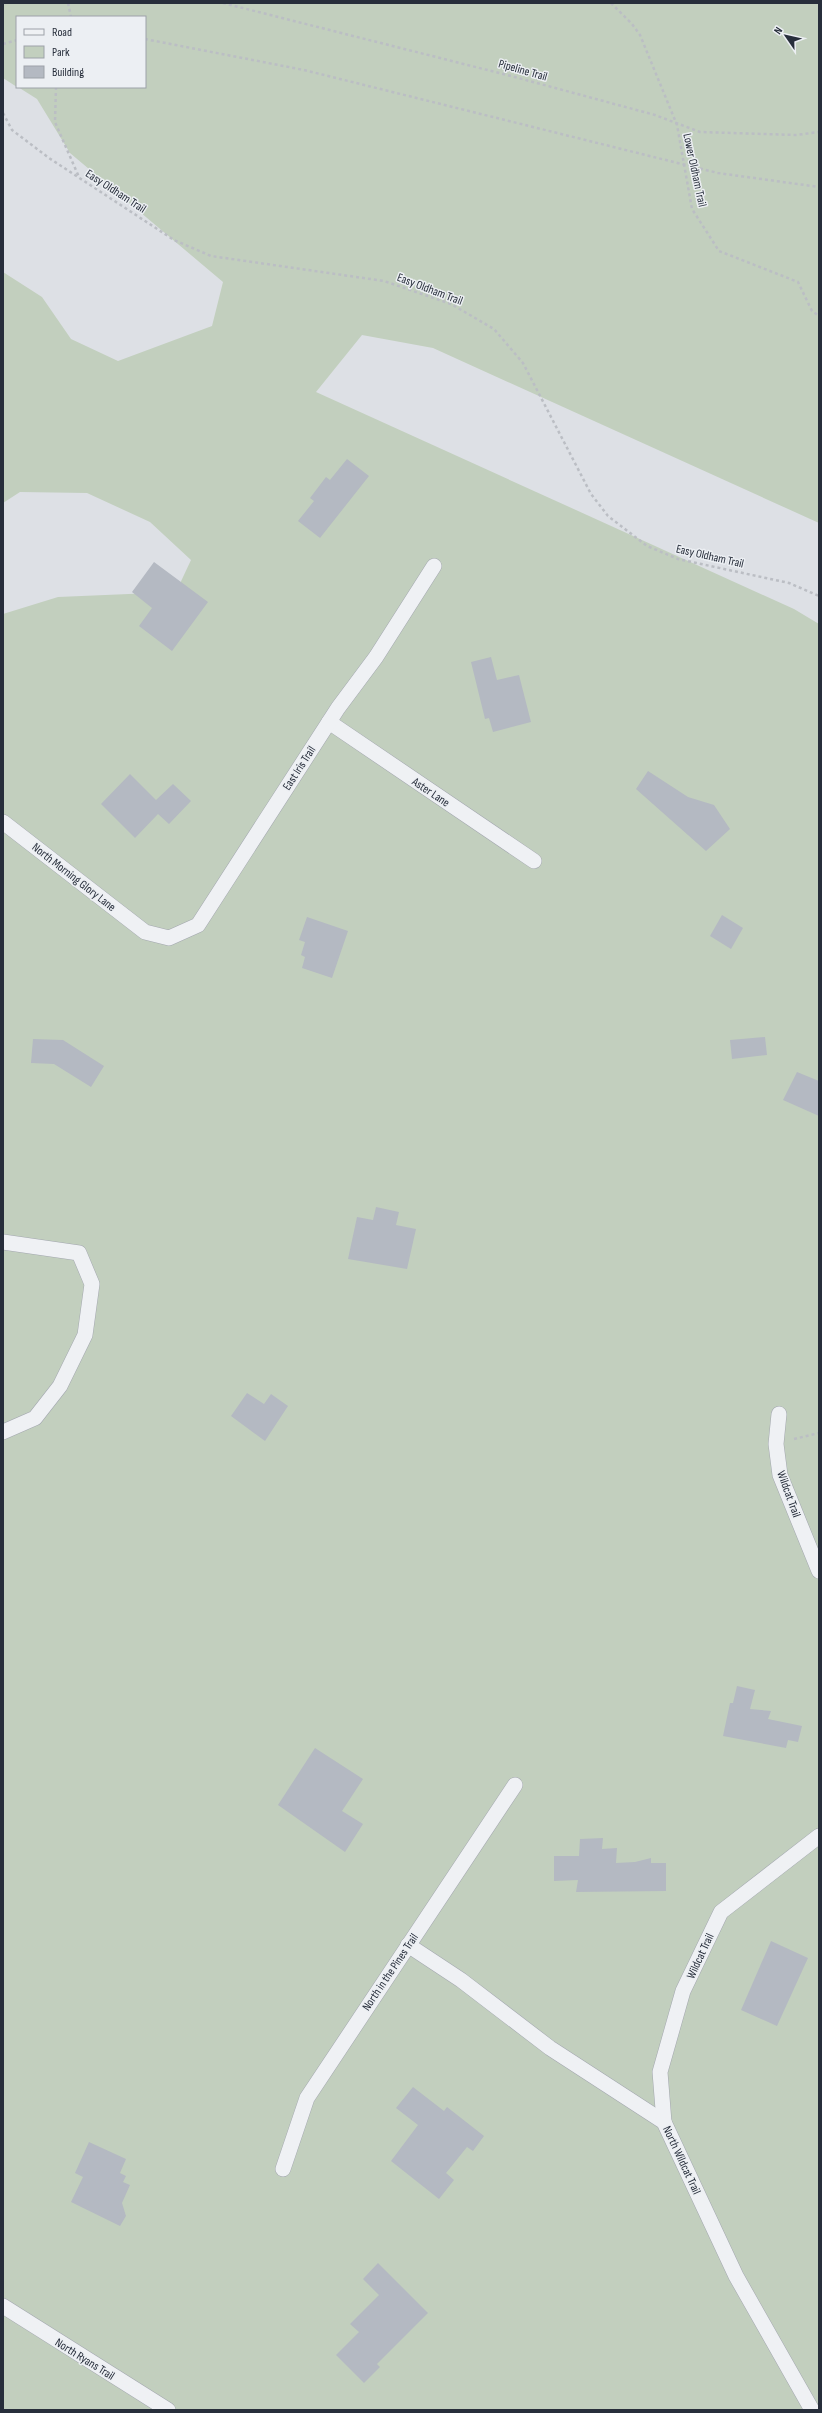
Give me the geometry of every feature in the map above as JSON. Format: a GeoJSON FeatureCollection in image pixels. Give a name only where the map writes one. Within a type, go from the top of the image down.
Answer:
{"type":"FeatureCollection","features":[{"type":"Feature","properties":{"kind":"street","name":"East Iris Trail"},"geometry":{"type":"LineString","coordinates":[[145,932],[169,938],[198,925],[328,722],[376,657],[434,566]]}},
{"type":"Feature","properties":{"kind":"street","name":"Aster Lane"},"geometry":{"type":"LineString","coordinates":[[328,722],[534,861]]}},
{"type":"Feature","properties":{"kind":"street","name":"North Morning Glory Lane"},"geometry":{"type":"LineString","coordinates":[[3,822],[145,932]]}},
{"type":"Feature","properties":{"kind":"street"},"geometry":{"type":"LineString","coordinates":[[3,1242],[78,1253],[92,1284],[85,1335],[60,1386],[34,1418],[3,1432]]}},
{"type":"Feature","properties":{"kind":"street","name":"Wildcat Trail"},"geometry":{"type":"LineString","coordinates":[[779,1414],[776,1444],[780,1475],[819,1571]]}},
{"type":"Feature","properties":{"kind":"street","name":"North in the Pines Trail"},"geometry":{"type":"LineString","coordinates":[[282,2169],[307,2098],[515,1785]]}},
{"type":"Feature","properties":{"kind":"street","name":"Wildcat Trail"},"geometry":{"type":"LineString","coordinates":[[664,2122],[660,2072],[683,1991],[721,1912],[819,1836]]}},
{"type":"Feature","properties":{"kind":"street","name":"North Wildcat Trail"},"geometry":{"type":"LineString","coordinates":[[408,1944],[461,1980],[550,2048],[664,2122],[736,2276],[812,2410]]}},
{"type":"Feature","properties":{"kind":"street","name":"North Ryans Trail"},"geometry":{"type":"LineString","coordinates":[[3,2306],[168,2410]]}},
{"type":"Feature","properties":{"kind":"path"},"geometry":{"type":"LineString","coordinates":[[68,3],[71,16]]}},
{"type":"Feature","properties":{"kind":"path","name":"Pipeline Trail"},"geometry":{"type":"LineString","coordinates":[[223,3],[482,68],[654,115],[700,132],[796,135],[819,132]]}},
{"type":"Feature","properties":{"kind":"path","name":"Lower Oldham Trail"},"geometry":{"type":"LineString","coordinates":[[611,3],[632,24],[640,36],[677,124],[692,209],[720,251],[798,282],[812,310],[819,316]]}},
{"type":"Feature","properties":{"kind":"path"},"geometry":{"type":"LineString","coordinates":[[146,39],[304,70],[718,173],[819,187]]}},
{"type":"Feature","properties":{"kind":"path"},"geometry":{"type":"LineString","coordinates":[[3,44],[16,40]]}},
{"type":"Feature","properties":{"kind":"path"},"geometry":{"type":"LineString","coordinates":[[56,88],[55,122],[80,178]]}},
{"type":"Feature","properties":{"kind":"path","name":"Easy Oldham Trail"},"geometry":{"type":"LineString","coordinates":[[3,114],[12,130],[80,178],[174,240],[211,256],[384,281],[451,304],[494,329],[523,363],[591,494],[608,516],[647,546],[678,559],[789,583],[819,596]]}},
{"type":"Feature","properties":{"kind":"path"},"geometry":{"type":"LineString","coordinates":[[776,1444],[819,1433]]}},
{"type":"Feature","properties":{"kind":"green space"},"geometry":{"type":"Polygon","coordinates":[[[3,3],[819,3],[819,523],[433,348],[362,335],[316,392],[794,609],[819,624],[819,2410],[3,2410],[3,614],[58,597],[176,592],[191,560],[150,522],[87,493],[20,492],[3,503],[3,272],[42,297],[71,339],[118,361],[212,326],[223,282],[70,153],[37,99],[20,88],[146,88],[146,16],[16,16],[16,86],[3,78],[3,3]]]}},
{"type":"Feature","properties":{"kind":"building"},"geometry":{"type":"Polygon","coordinates":[[[347,459],[369,476],[320,538],[298,521],[314,501],[310,498],[326,477],[330,480],[347,459]]]}},
{"type":"Feature","properties":{"kind":"building"},"geometry":{"type":"Polygon","coordinates":[[[154,562],[208,602],[172,651],[139,626],[152,608],[132,592],[154,562]]]}},
{"type":"Feature","properties":{"kind":"building"},"geometry":{"type":"Polygon","coordinates":[[[491,657],[497,680],[519,675],[531,722],[493,732],[489,718],[485,719],[471,662],[491,657]]]}},
{"type":"Feature","properties":{"kind":"building"},"geometry":{"type":"Polygon","coordinates":[[[648,771],[688,797],[714,805],[730,829],[706,851],[636,789],[648,771]]]}},
{"type":"Feature","properties":{"kind":"building"},"geometry":{"type":"Polygon","coordinates":[[[130,774],[156,800],[173,784],[191,801],[169,824],[158,814],[135,838],[101,804],[130,774]]]}},
{"type":"Feature","properties":{"kind":"building"},"geometry":{"type":"Polygon","coordinates":[[[722,915],[743,928],[731,949],[710,936],[722,915]]]}},
{"type":"Feature","properties":{"kind":"building"},"geometry":{"type":"Polygon","coordinates":[[[307,917],[348,931],[332,978],[302,968],[305,957],[301,955],[305,942],[299,940],[307,917]]]}},
{"type":"Feature","properties":{"kind":"building"},"geometry":{"type":"Polygon","coordinates":[[[765,1037],[767,1055],[732,1059],[730,1040],[765,1037]]]}},
{"type":"Feature","properties":{"kind":"building"},"geometry":{"type":"Polygon","coordinates":[[[33,1039],[63,1040],[104,1066],[91,1087],[54,1064],[31,1063],[33,1039]]]}},
{"type":"Feature","properties":{"kind":"building"},"geometry":{"type":"Polygon","coordinates":[[[797,1072],[819,1081],[819,1116],[783,1100],[797,1072]]]}},
{"type":"Feature","properties":{"kind":"building"},"geometry":{"type":"Polygon","coordinates":[[[376,1207],[399,1212],[396,1225],[416,1229],[407,1269],[348,1259],[357,1217],[373,1220],[376,1207]]]}},
{"type":"Feature","properties":{"kind":"building"},"geometry":{"type":"Polygon","coordinates":[[[247,1393],[264,1404],[271,1394],[288,1406],[265,1441],[231,1416],[247,1393]]]}},
{"type":"Feature","properties":{"kind":"building"},"geometry":{"type":"Polygon","coordinates":[[[737,1686],[755,1690],[750,1709],[771,1711],[768,1719],[802,1726],[798,1742],[788,1740],[786,1748],[723,1736],[730,1703],[733,1703],[737,1686]]]}},
{"type":"Feature","properties":{"kind":"building"},"geometry":{"type":"Polygon","coordinates":[[[315,1748],[363,1779],[342,1811],[363,1824],[345,1852],[278,1805],[315,1748]]]}},
{"type":"Feature","properties":{"kind":"building"},"geometry":{"type":"Polygon","coordinates":[[[603,1838],[602,1849],[617,1848],[616,1863],[635,1862],[651,1858],[651,1863],[666,1863],[666,1891],[576,1892],[578,1880],[554,1881],[554,1856],[579,1856],[580,1839],[603,1838]]]}},
{"type":"Feature","properties":{"kind":"building"},"geometry":{"type":"Polygon","coordinates":[[[771,1941],[808,1958],[777,2026],[741,2010],[771,1941]]]}},
{"type":"Feature","properties":{"kind":"building"},"geometry":{"type":"Polygon","coordinates":[[[413,2087],[444,2111],[447,2107],[484,2136],[473,2151],[467,2147],[446,2173],[454,2180],[439,2199],[391,2161],[418,2125],[396,2108],[413,2087]]]}},
{"type":"Feature","properties":{"kind":"building"},"geometry":{"type":"Polygon","coordinates":[[[89,2142],[126,2159],[120,2173],[126,2176],[123,2182],[130,2185],[122,2203],[126,2216],[120,2226],[71,2202],[83,2177],[75,2173],[89,2142]]]}},
{"type":"Feature","properties":{"kind":"building"},"geometry":{"type":"Polygon","coordinates":[[[378,2263],[428,2313],[377,2364],[380,2367],[364,2383],[336,2355],[359,2332],[350,2324],[379,2295],[363,2279],[378,2263]]]}}]}
